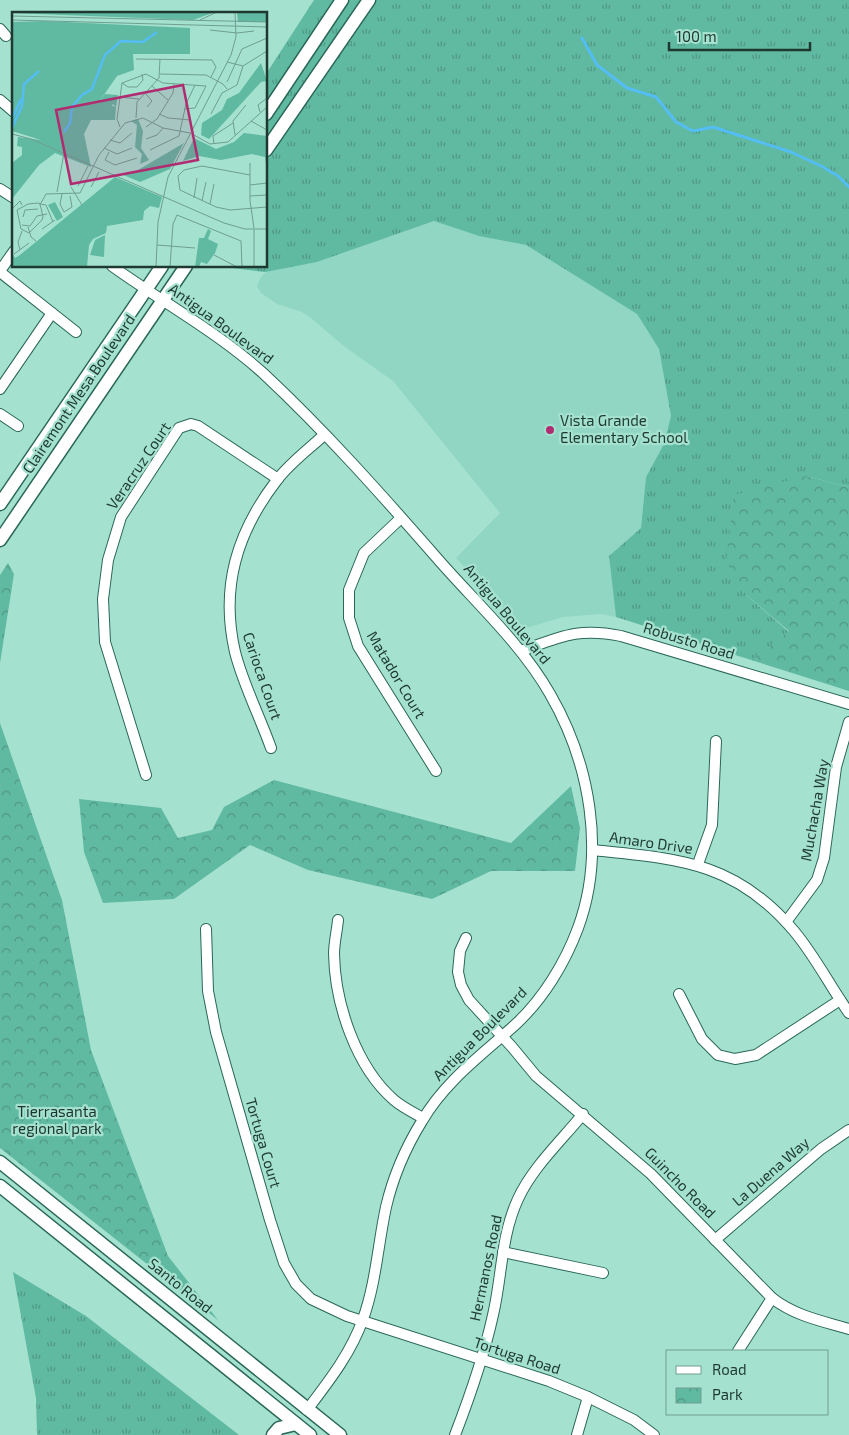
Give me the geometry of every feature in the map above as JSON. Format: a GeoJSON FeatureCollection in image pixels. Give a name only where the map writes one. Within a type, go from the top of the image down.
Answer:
{"type":"FeatureCollection","features":[{"type":"Feature","properties":{"kind":"main road"},"geometry":{"type":"LineString","coordinates":[[268,111],[342,0]]}},
{"type":"Feature","properties":{"kind":"main road"},"geometry":{"type":"LineString","coordinates":[[268,147],[366,1]]}},
{"type":"Feature","properties":{"kind":"main road","name":"Clairemont Mesa Boulevard"},"geometry":{"type":"LineString","coordinates":[[0,504],[161,268]]}},
{"type":"Feature","properties":{"kind":"main road","name":"Clairemont Mesa Boulevard"},"geometry":{"type":"LineString","coordinates":[[0,540],[185,268]]}},
{"type":"Feature","properties":{"kind":"main road","name":"Santo Road"},"geometry":{"type":"LineString","coordinates":[[0,1162],[340,1435]]}},
{"type":"Feature","properties":{"kind":"main road"},"geometry":{"type":"LineString","coordinates":[[0,1186],[296,1430],[310,1435]]}},
{"type":"Feature","properties":{"kind":"main road","name":"Antigua Boulevard"},"geometry":{"type":"LineString","coordinates":[[274,1435],[279,1428],[296,1430],[307,1410]]}},
{"type":"Feature","properties":{"kind":"street"},"geometry":{"type":"LineString","coordinates":[[0,100],[12,110]]}},
{"type":"Feature","properties":{"kind":"street"},"geometry":{"type":"LineString","coordinates":[[0,189],[12,197]]}},
{"type":"Feature","properties":{"kind":"street"},"geometry":{"type":"LineString","coordinates":[[12,254],[0,271],[76,332]]}},
{"type":"Feature","properties":{"kind":"street","name":"Antigua Boulevard"},"geometry":{"type":"LineString","coordinates":[[115,268],[262,372],[324,435],[521,651],[549,692],[562,717],[582,770],[589,798],[593,850],[590,878],[578,928],[554,976],[543,992],[519,1021],[463,1069],[423,1118],[398,1169],[387,1205],[369,1300],[362,1322],[340,1367],[307,1410]]}},
{"type":"Feature","properties":{"kind":"street"},"geometry":{"type":"LineString","coordinates":[[0,389],[52,313]]}},
{"type":"Feature","properties":{"kind":"street"},"geometry":{"type":"LineString","coordinates":[[0,414],[18,426]]}},
{"type":"Feature","properties":{"kind":"street","name":"Veracruz Court"},"geometry":{"type":"LineString","coordinates":[[146,775],[105,642],[103,599],[108,560],[121,517],[178,428],[191,424],[198,426],[278,479]]}},
{"type":"Feature","properties":{"kind":"street","name":"Carioca Court"},"geometry":{"type":"LineString","coordinates":[[272,748],[235,654],[228,616],[232,567],[247,527],[278,479],[324,435]]}},
{"type":"Feature","properties":{"kind":"street","name":"Matador Court"},"geometry":{"type":"LineString","coordinates":[[401,518],[364,553],[349,590],[349,618],[358,646],[436,771]]}},
{"type":"Feature","properties":{"kind":"street","name":"Robusto Road"},"geometry":{"type":"LineString","coordinates":[[521,651],[566,634],[583,631],[602,632],[849,704]]}},
{"type":"Feature","properties":{"kind":"street","name":"Muchacha Way"},"geometry":{"type":"LineString","coordinates":[[786,922],[817,880],[824,858],[836,767],[849,722]]}},
{"type":"Feature","properties":{"kind":"street"},"geometry":{"type":"LineString","coordinates":[[698,864],[712,825],[716,741]]}},
{"type":"Feature","properties":{"kind":"street","name":"Amaro Drive"},"geometry":{"type":"LineString","coordinates":[[593,850],[698,864],[744,884],[794,931],[849,1013]]}},
{"type":"Feature","properties":{"kind":"street"},"geometry":{"type":"LineString","coordinates":[[338,920],[334,952],[336,978],[353,1045],[374,1080],[395,1101],[423,1118]]}},
{"type":"Feature","properties":{"kind":"street","name":"Tortuga Court"},"geometry":{"type":"LineString","coordinates":[[206,929],[208,991],[216,1032],[284,1263],[296,1284],[311,1300],[362,1322]]}},
{"type":"Feature","properties":{"kind":"street","name":"Guincho Road"},"geometry":{"type":"LineString","coordinates":[[466,938],[460,951],[458,972],[461,985],[469,1000],[503,1036],[536,1076],[583,1114],[651,1174],[783,1307],[804,1316],[849,1328]]}},
{"type":"Feature","properties":{"kind":"street"},"geometry":{"type":"LineString","coordinates":[[679,994],[702,1039],[718,1055],[734,1059],[756,1055],[840,1000]]}},
{"type":"Feature","properties":{"kind":"street","name":"Hermanos Road"},"geometry":{"type":"LineString","coordinates":[[455,1435],[481,1359],[493,1314],[507,1229],[523,1187],[583,1114]]}},
{"type":"Feature","properties":{"kind":"street","name":"La Duena Way"},"geometry":{"type":"LineString","coordinates":[[715,1240],[821,1149],[849,1130]]}},
{"type":"Feature","properties":{"kind":"street"},"geometry":{"type":"LineString","coordinates":[[503,1252],[603,1273]]}},
{"type":"Feature","properties":{"kind":"street"},"geometry":{"type":"LineString","coordinates":[[739,1350],[772,1298]]}},
{"type":"Feature","properties":{"kind":"street","name":"Tortuga Road"},"geometry":{"type":"LineString","coordinates":[[362,1322],[549,1381],[588,1397],[634,1420],[654,1435]]}},
{"type":"Feature","properties":{"kind":"street"},"geometry":{"type":"LineString","coordinates":[[577,1435],[588,1397]]}},
{"type":"Feature","properties":{"kind":"shaded area","name":"Vista Grande Elementary School"},"geometry":{"type":"Polygon","coordinates":[[[434,221],[479,236],[526,245],[637,314],[659,349],[671,416],[664,444],[646,477],[641,528],[609,556],[616,617],[601,614],[563,617],[523,629],[456,558],[500,513],[393,381],[345,347],[311,318],[302,312],[277,304],[261,293],[257,286],[261,277],[268,270],[317,262],[434,221]]]}},
{"type":"Feature","properties":{"kind":"green space"},"geometry":{"type":"Polygon","coordinates":[[[314,0],[849,0],[849,487],[806,476],[746,595],[789,632],[751,660],[616,617],[609,556],[641,528],[646,477],[664,444],[671,416],[659,349],[637,314],[526,245],[479,236],[434,221],[317,262],[265,272],[233,268],[268,268],[268,71],[314,0]]]}},
{"type":"Feature","properties":{"kind":"green space"},"geometry":{"type":"Polygon","coordinates":[[[806,476],[849,487],[849,691],[751,660],[789,631],[746,595],[726,561],[734,495],[806,476]]]}},
{"type":"Feature","properties":{"kind":"green space"},"geometry":{"type":"Polygon","coordinates":[[[8,563],[14,574],[0,663],[0,575],[8,563]]]}},
{"type":"Feature","properties":{"kind":"green space","name":"Tierrasanta regional park"},"geometry":{"type":"Polygon","coordinates":[[[0,723],[62,900],[91,1050],[168,1256],[218,1320],[0,1148],[0,723]]]}},
{"type":"Feature","properties":{"kind":"green space"},"geometry":{"type":"Polygon","coordinates":[[[274,780],[511,843],[571,786],[580,828],[575,871],[491,871],[432,899],[308,870],[250,845],[174,899],[103,903],[84,852],[79,799],[161,808],[178,838],[212,830],[224,807],[274,780]]]}},
{"type":"Feature","properties":{"kind":"green space"},"geometry":{"type":"Polygon","coordinates":[[[13,1272],[86,1316],[239,1435],[37,1435],[36,1398],[13,1272]]]}},
{"type":"Feature","properties":{"kind":"waterway"},"geometry":{"type":"LineString","coordinates":[[582,38],[597,65],[627,88],[656,97],[676,122],[693,131],[713,127],[791,152],[838,176],[849,187]]}},
{"type":"Feature","properties":{"kind":"place","name":"Vista Grande Elementary School"},"geometry":{"type":"Point","coordinates":[550,430]}}]}
